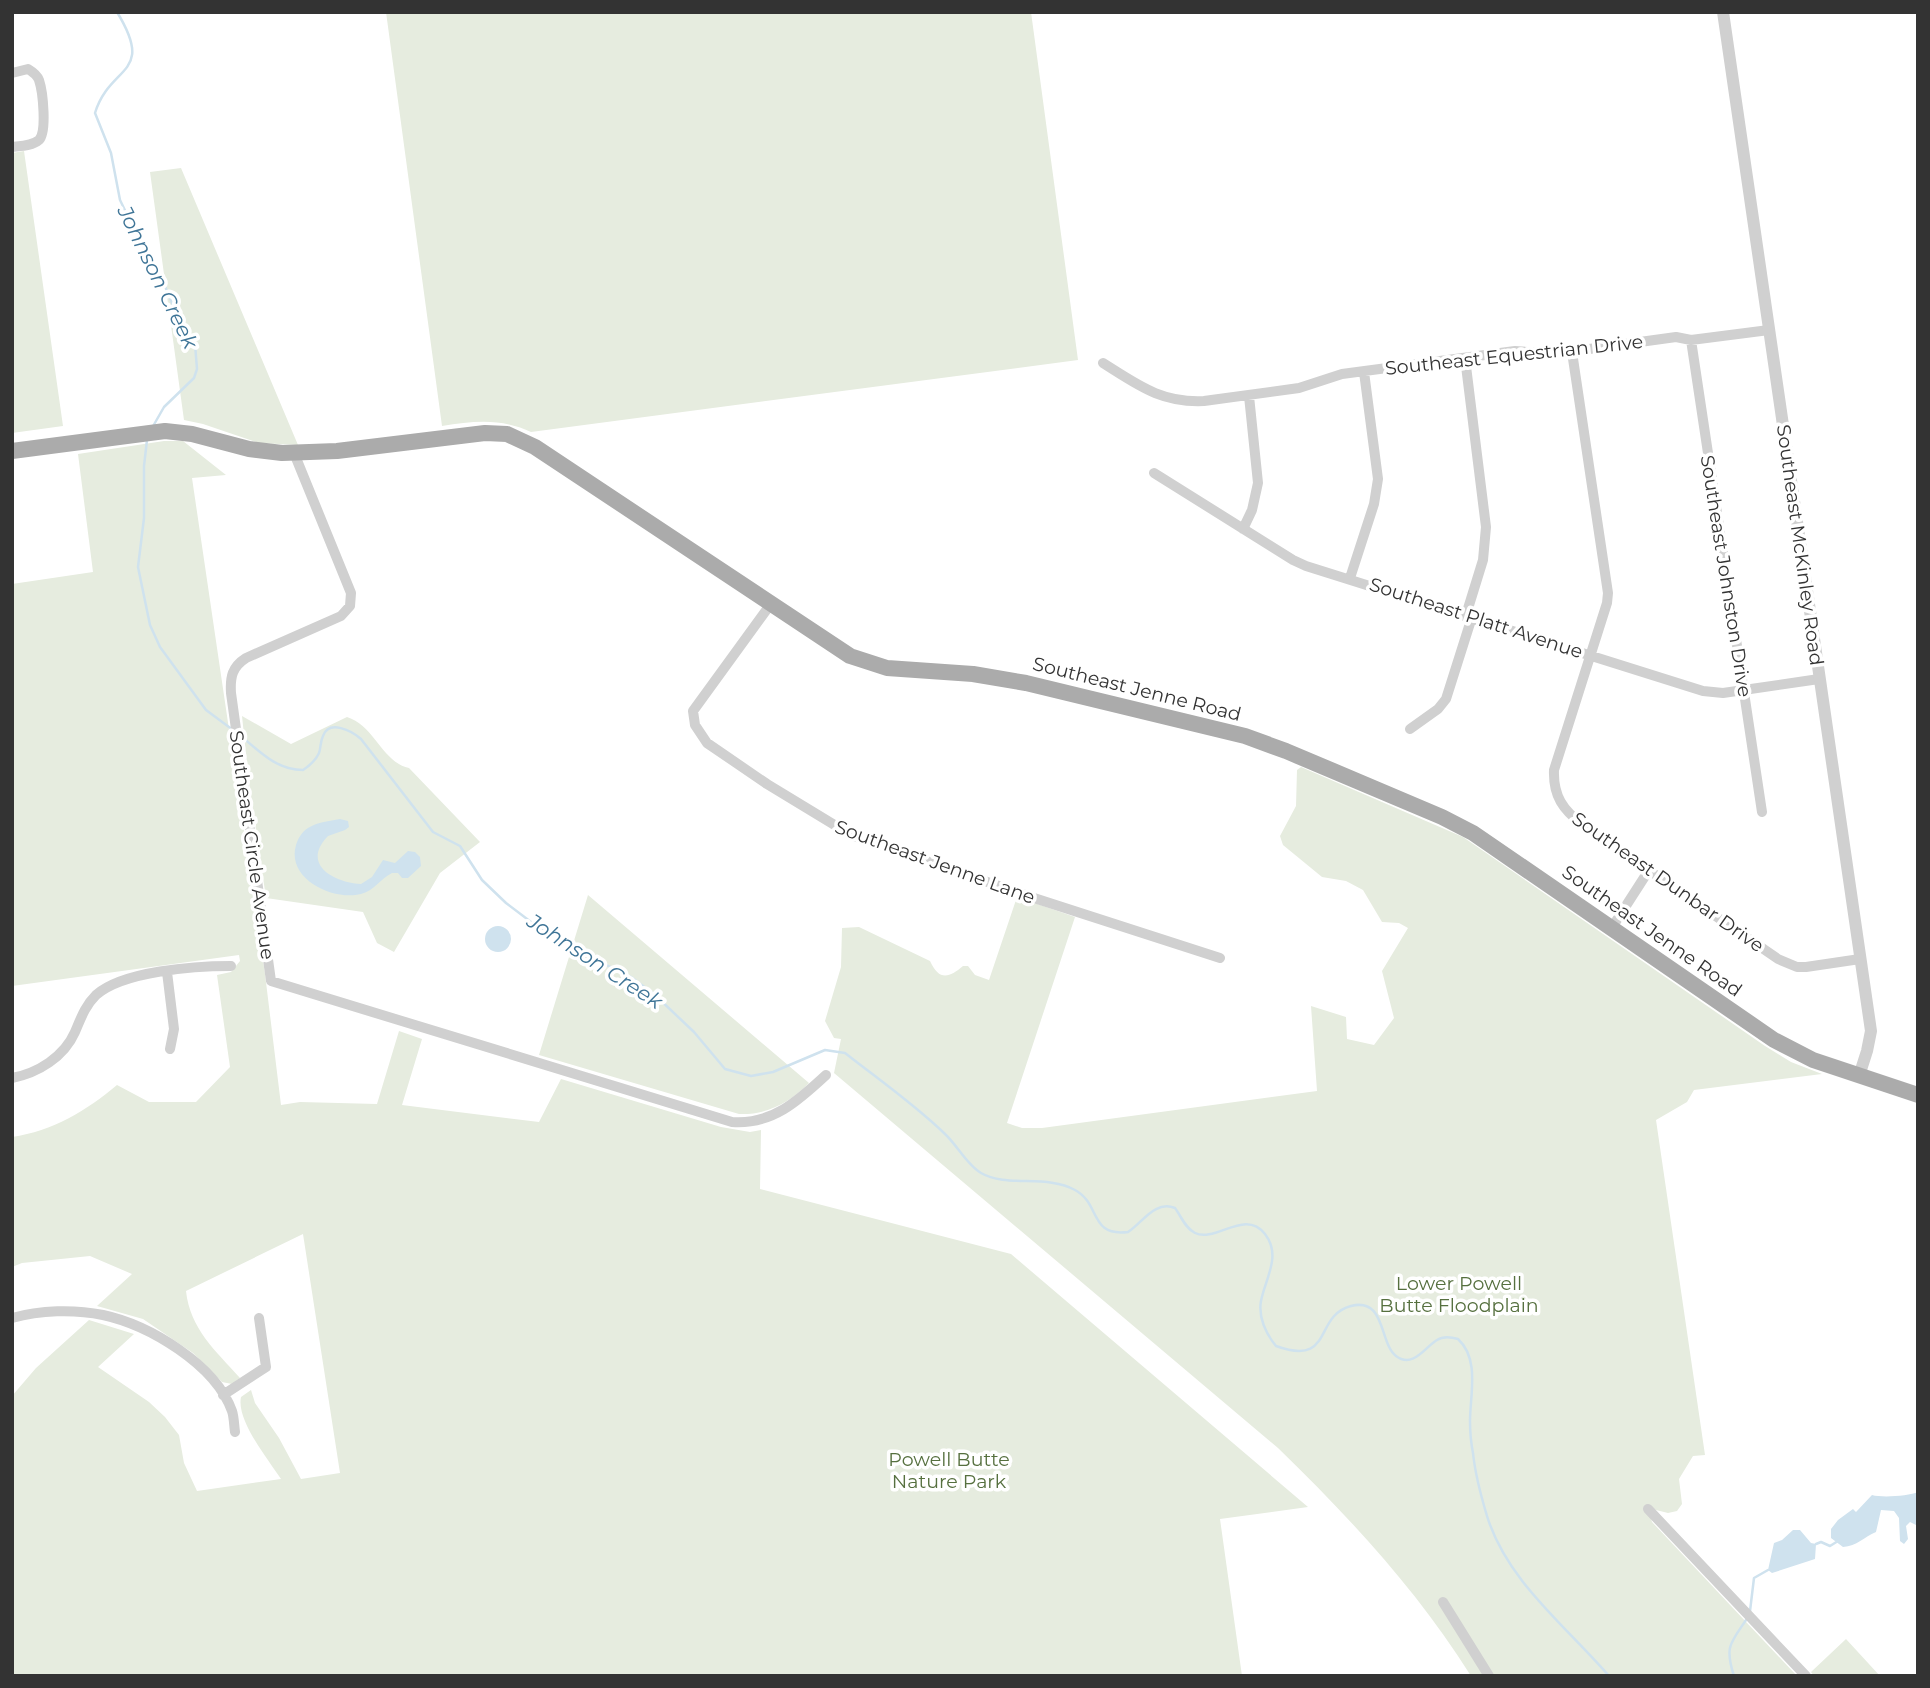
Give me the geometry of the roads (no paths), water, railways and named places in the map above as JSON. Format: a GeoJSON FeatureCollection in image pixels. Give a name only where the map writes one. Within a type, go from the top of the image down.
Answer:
{"type":"FeatureCollection","features":[{"type":"Feature","properties":{"kind":"main road","name":"Southeast Jenne Road"},"geometry":{"type":"LineString","coordinates":[[12,451],[165,431],[192,434],[261,451],[294,453],[485,433],[513,436],[535,447],[841,651],[869,664],[895,669],[973,674],[1016,681],[1201,725],[1278,747],[1456,823],[1774,1040],[1813,1060],[1918,1095]]}},
{"type":"Feature","properties":{"kind":"street","name":"Southeast McKinley Road"},"geometry":{"type":"LineString","coordinates":[[1723,12],[1871,1031],[1859,1076]]}},
{"type":"Feature","properties":{"kind":"street"},"geometry":{"type":"LineString","coordinates":[[12,73],[28,69],[37,75],[44,127],[40,139],[34,143],[12,147]]}},
{"type":"Feature","properties":{"kind":"street","name":"Southeast Equestrian Drive"},"geometry":{"type":"LineString","coordinates":[[1103,363],[1144,389],[1174,400],[1204,401],[1299,388],[1342,374],[1465,358],[1515,352],[1572,352],[1676,337],[1691,340],[1769,330]]}},
{"type":"Feature","properties":{"kind":"street","name":"Southeast Johnston Drive"},"geometry":{"type":"LineString","coordinates":[[1691,340],[1762,812]]}},
{"type":"Feature","properties":{"kind":"street","name":"Southeast Dunbar Drive"},"geometry":{"type":"LineString","coordinates":[[1572,352],[1608,593],[1554,771],[1555,792],[1559,802],[1572,817],[1788,964],[1806,968],[1860,959]]}},
{"type":"Feature","properties":{"kind":"street"},"geometry":{"type":"LineString","coordinates":[[1410,729],[1438,709],[1446,699],[1483,560],[1486,527],[1465,358]]}},
{"type":"Feature","properties":{"kind":"street"},"geometry":{"type":"LineString","coordinates":[[1350,578],[1374,504],[1378,479],[1364,372]]}},
{"type":"Feature","properties":{"kind":"street"},"geometry":{"type":"LineString","coordinates":[[1243,528],[1252,510],[1258,483],[1249,396]]}},
{"type":"Feature","properties":{"kind":"street","name":"Southeast Circle Avenue"},"geometry":{"type":"LineString","coordinates":[[294,453],[348,581],[352,603],[341,616],[246,658],[235,666],[230,681],[272,982],[732,1122],[753,1122],[774,1116],[795,1103],[826,1075]]}},
{"type":"Feature","properties":{"kind":"street","name":"Southeast Platt Avenue"},"geometry":{"type":"LineString","coordinates":[[1154,473],[1293,560],[1703,691],[1723,693],[1819,679]]}},
{"type":"Feature","properties":{"kind":"street","name":"Southeast Jenne Lane"},"geometry":{"type":"LineString","coordinates":[[770,605],[693,711],[695,725],[707,743],[766,785],[850,835],[1220,958]]}},
{"type":"Feature","properties":{"kind":"street"},"geometry":{"type":"LineString","coordinates":[[1611,929],[1649,870]]}},
{"type":"Feature","properties":{"kind":"street"},"geometry":{"type":"LineString","coordinates":[[12,1077],[40,1069],[60,1054],[74,1034],[85,1007],[102,991],[126,979],[231,966]]}},
{"type":"Feature","properties":{"kind":"street"},"geometry":{"type":"LineString","coordinates":[[167,972],[174,1029],[170,1049]]}},
{"type":"Feature","properties":{"kind":"street"},"geometry":{"type":"LineString","coordinates":[[12,1318],[45,1312],[70,1312],[101,1315],[129,1323],[179,1350],[201,1368],[223,1395],[232,1412],[235,1432]]}},
{"type":"Feature","properties":{"kind":"street"},"geometry":{"type":"LineString","coordinates":[[223,1395],[266,1367],[259,1318]]}},
{"type":"Feature","properties":{"kind":"street"},"geometry":{"type":"LineString","coordinates":[[1648,1509],[1806,1676]]}},
{"type":"Feature","properties":{"kind":"street"},"geometry":{"type":"LineString","coordinates":[[1443,1602],[1489,1676]]}},
{"type":"Feature","properties":{"kind":"water"},"geometry":{"type":"Polygon","coordinates":[[[340,819],[348,821],[349,827],[328,836],[320,846],[318,856],[319,864],[332,876],[361,884],[372,877],[383,860],[395,863],[408,851],[415,852],[420,857],[421,866],[408,878],[392,873],[361,894],[338,894],[314,885],[298,868],[295,857],[297,842],[308,828],[340,819]]]}},
{"type":"Feature","properties":{"kind":"water"},"geometry":{"type":"Polygon","coordinates":[[[498,926],[507,930],[511,939],[507,948],[498,952],[489,948],[485,939],[489,930],[498,926]]]}},
{"type":"Feature","properties":{"kind":"water"},"geometry":{"type":"Polygon","coordinates":[[[1918,1492],[1918,1526],[1910,1522],[1906,1526],[1908,1539],[1904,1544],[1900,1541],[1899,1518],[1894,1511],[1881,1510],[1876,1532],[1852,1545],[1843,1547],[1831,1538],[1831,1529],[1838,1520],[1853,1509],[1856,1512],[1872,1495],[1895,1496],[1918,1492]]]}},
{"type":"Feature","properties":{"kind":"water"},"geometry":{"type":"Polygon","coordinates":[[[1793,1530],[1800,1530],[1811,1543],[1816,1544],[1815,1559],[1772,1573],[1768,1570],[1774,1543],[1793,1530]]]}},
{"type":"Feature","properties":{"kind":"waterway","name":"Johnson Creek"},"geometry":{"type":"LineString","coordinates":[[117,12],[128,33],[132,48],[131,59],[102,97],[95,113],[111,153],[120,200],[156,265],[180,322],[195,344],[197,369],[194,378],[164,407],[152,428]]}},
{"type":"Feature","properties":{"kind":"waterway","name":"Johnson Creek"},"geometry":{"type":"LineString","coordinates":[[147,440],[144,518],[138,567],[150,625],[160,647],[206,710],[233,730]]}},
{"type":"Feature","properties":{"kind":"waterway","name":"Johnson Creek"},"geometry":{"type":"LineString","coordinates":[[241,736],[277,763],[303,770],[318,756],[321,740],[330,728],[341,728],[357,736],[433,832],[460,846],[482,880],[506,903],[535,925],[563,939],[584,954],[631,977],[655,995],[694,1032],[725,1069],[751,1076],[773,1072],[825,1050],[845,1053],[933,1123],[981,1173],[1003,1180],[1064,1185],[1083,1196],[1107,1230],[1128,1232],[1155,1209],[1168,1206],[1175,1208],[1192,1231],[1203,1235],[1240,1225],[1257,1227],[1265,1234],[1272,1251],[1271,1268],[1260,1307],[1264,1325],[1276,1346],[1294,1351],[1307,1350],[1321,1338],[1331,1319],[1339,1311],[1362,1305],[1376,1314],[1391,1350],[1402,1359],[1418,1356],[1439,1339],[1458,1339],[1465,1347],[1471,1367],[1470,1421],[1475,1468],[1480,1493],[1496,1539],[1508,1561],[1539,1602],[1609,1676]]}},
{"type":"Feature","properties":{"kind":"waterway"},"geometry":{"type":"LineString","coordinates":[[1816,1544],[1821,1542],[1830,1546],[1838,1541]]}},
{"type":"Feature","properties":{"kind":"waterway"},"geometry":{"type":"LineString","coordinates":[[1750,1611],[1754,1578],[1768,1570]]}},
{"type":"Feature","properties":{"kind":"waterway"},"geometry":{"type":"LineString","coordinates":[[1734,1676],[1730,1657],[1731,1645],[1748,1617]]}},
{"type":"Feature","properties":{"kind":"park label","name":"Lower Powell Butte Floodplain"},"geometry":{"type":"Point","coordinates":[1459,1294]}},
{"type":"Feature","properties":{"kind":"park label","name":"Powell Butte Nature Park"},"geometry":{"type":"Point","coordinates":[949,1470]}}]}
